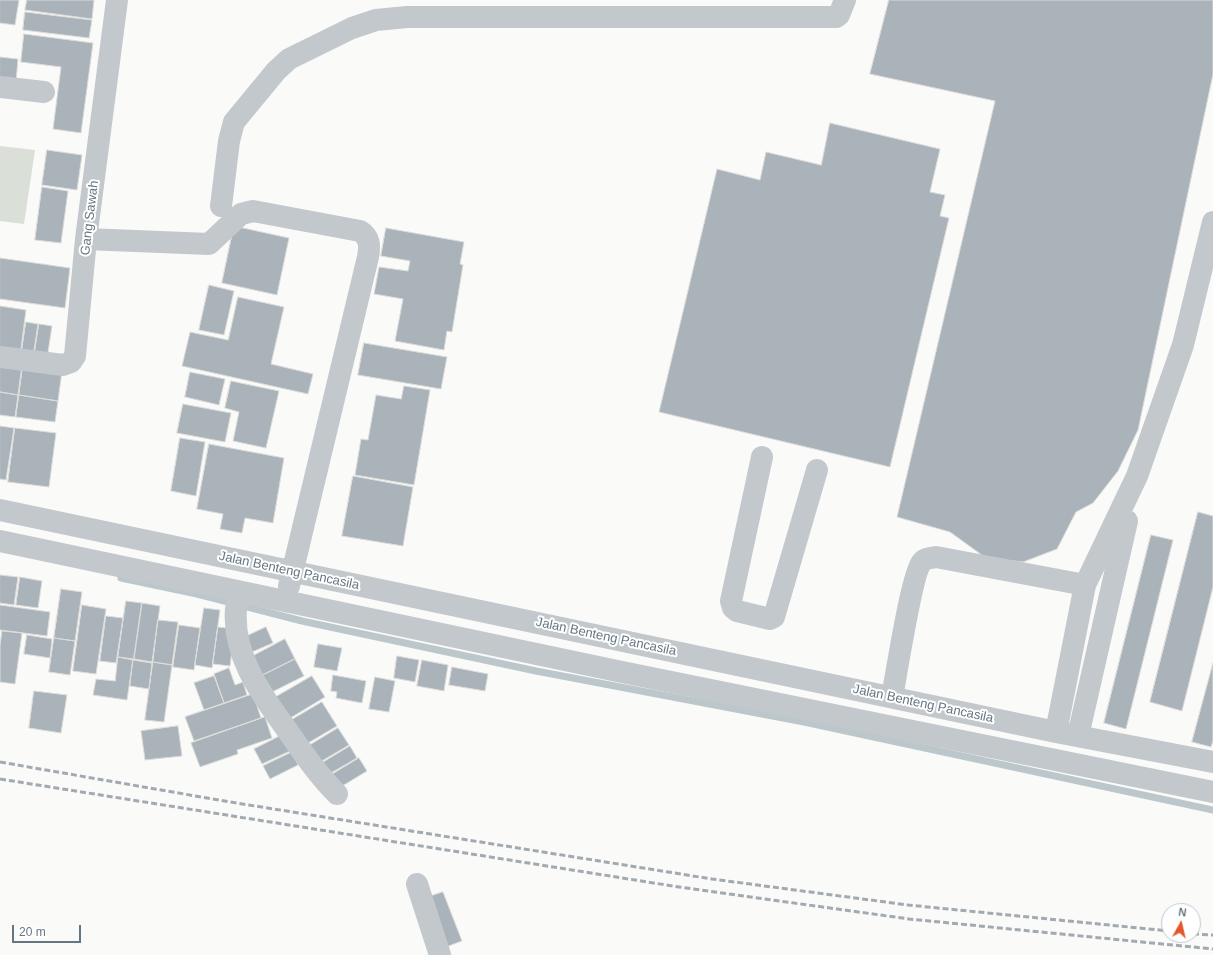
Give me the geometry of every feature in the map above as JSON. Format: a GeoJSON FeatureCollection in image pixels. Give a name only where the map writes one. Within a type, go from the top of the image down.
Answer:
{"type":"FeatureCollection","features":[{"type":"Feature","properties":{"kind":"street","name":"Gang Sawah"},"geometry":{"type":"LineString","coordinates":[[0,356],[63,365],[74,360],[86,239],[117,0]]}},
{"type":"Feature","properties":{"kind":"street"},"geometry":{"type":"LineString","coordinates":[[221,206],[229,141],[234,122],[240,113],[276,71],[289,60],[352,28],[376,20],[407,18],[836,17],[839,15],[845,0]]}},
{"type":"Feature","properties":{"kind":"street"},"geometry":{"type":"LineString","coordinates":[[0,87],[44,92]]}},
{"type":"Feature","properties":{"kind":"street"},"geometry":{"type":"LineString","coordinates":[[86,239],[210,244],[241,214],[253,211],[360,231],[365,234],[368,239],[368,257],[285,601]]}},
{"type":"Feature","properties":{"kind":"street"},"geometry":{"type":"LineString","coordinates":[[1056,732],[1086,585],[1137,476],[1183,345],[1213,222]]}},
{"type":"Feature","properties":{"kind":"street"},"geometry":{"type":"LineString","coordinates":[[762,458],[731,601],[733,608],[737,611],[770,619],[774,616],[817,470]]}},
{"type":"Feature","properties":{"kind":"street"},"geometry":{"type":"LineString","coordinates":[[1078,736],[1137,476]]}},
{"type":"Feature","properties":{"kind":"street","name":"Jalan Benteng Pancasila"},"geometry":{"type":"LineString","coordinates":[[0,510],[1056,732],[1213,762]]}},
{"type":"Feature","properties":{"kind":"street"},"geometry":{"type":"LineString","coordinates":[[26,547],[31,516]]}},
{"type":"Feature","properties":{"kind":"street"},"geometry":{"type":"LineString","coordinates":[[0,541],[238,600],[285,601],[622,672],[1213,792]]}},
{"type":"Feature","properties":{"kind":"street"},"geometry":{"type":"LineString","coordinates":[[892,697],[918,567],[926,559],[936,557],[1086,585]]}},
{"type":"Feature","properties":{"kind":"street"},"geometry":{"type":"LineString","coordinates":[[238,600],[238,635],[242,653],[255,684],[317,774],[337,794]]}},
{"type":"Feature","properties":{"kind":"street"},"geometry":{"type":"LineString","coordinates":[[622,672],[628,642]]}},
{"type":"Feature","properties":{"kind":"street"},"geometry":{"type":"LineString","coordinates":[[417,884],[440,955]]}},
{"type":"Feature","properties":{"kind":"shaded area"},"geometry":{"type":"Polygon","coordinates":[[[0,146],[35,150],[24,224],[0,221],[0,146]]]}},
{"type":"Feature","properties":{"kind":"building"},"geometry":{"type":"Polygon","coordinates":[[[0,0],[19,0],[15,25],[0,23],[0,0]]]}},
{"type":"Feature","properties":{"kind":"building"},"geometry":{"type":"Polygon","coordinates":[[[27,0],[94,0],[92,19],[25,10],[27,0]]]}},
{"type":"Feature","properties":{"kind":"building"},"geometry":{"type":"Polygon","coordinates":[[[889,0],[1213,0],[1213,74],[1138,430],[1118,471],[1093,503],[1076,512],[1057,549],[1023,562],[986,558],[950,532],[897,517],[995,101],[870,74],[889,0]]]}},
{"type":"Feature","properties":{"kind":"building"},"geometry":{"type":"Polygon","coordinates":[[[25,12],[92,20],[89,38],[23,30],[25,12]]]}},
{"type":"Feature","properties":{"kind":"building"},"geometry":{"type":"Polygon","coordinates":[[[24,34],[93,43],[81,133],[53,129],[61,67],[21,62],[24,34]]]}},
{"type":"Feature","properties":{"kind":"building"},"geometry":{"type":"Polygon","coordinates":[[[0,57],[18,59],[16,82],[0,80],[0,57]]]}},
{"type":"Feature","properties":{"kind":"building"},"geometry":{"type":"Polygon","coordinates":[[[830,123],[940,149],[930,192],[945,195],[940,216],[949,218],[890,467],[659,412],[717,169],[760,180],[766,152],[821,165],[830,123]]]}},
{"type":"Feature","properties":{"kind":"building"},"geometry":{"type":"Polygon","coordinates":[[[47,150],[82,155],[77,190],[42,185],[47,150]]]}},
{"type":"Feature","properties":{"kind":"building"},"geometry":{"type":"Polygon","coordinates":[[[42,187],[68,191],[61,243],[35,240],[42,187]]]}},
{"type":"Feature","properties":{"kind":"building"},"geometry":{"type":"Polygon","coordinates":[[[234,226],[289,238],[277,295],[222,283],[234,226]]]}},
{"type":"Feature","properties":{"kind":"building"},"geometry":{"type":"Polygon","coordinates":[[[386,228],[464,242],[460,264],[463,265],[452,332],[447,331],[444,350],[395,341],[403,299],[374,294],[379,267],[408,271],[410,261],[381,256],[386,228]]]}},
{"type":"Feature","properties":{"kind":"building"},"geometry":{"type":"Polygon","coordinates":[[[0,258],[70,268],[65,308],[0,299],[0,258]]]}},
{"type":"Feature","properties":{"kind":"building"},"geometry":{"type":"Polygon","coordinates":[[[209,285],[234,291],[224,335],[199,330],[209,285]]]}},
{"type":"Feature","properties":{"kind":"building"},"geometry":{"type":"Polygon","coordinates":[[[238,297],[284,307],[271,364],[313,374],[308,394],[182,366],[190,332],[228,340],[238,297]]]}},
{"type":"Feature","properties":{"kind":"building"},"geometry":{"type":"Polygon","coordinates":[[[0,306],[26,310],[20,356],[0,353],[0,306]]]}},
{"type":"Feature","properties":{"kind":"building"},"geometry":{"type":"Polygon","coordinates":[[[26,322],[38,324],[33,357],[21,356],[26,322]]]}},
{"type":"Feature","properties":{"kind":"building"},"geometry":{"type":"Polygon","coordinates":[[[39,324],[52,326],[47,359],[34,357],[39,324]]]}},
{"type":"Feature","properties":{"kind":"building"},"geometry":{"type":"Polygon","coordinates":[[[364,343],[447,357],[441,389],[358,375],[364,343]]]}},
{"type":"Feature","properties":{"kind":"building"},"geometry":{"type":"Polygon","coordinates":[[[0,362],[22,365],[18,395],[0,392],[0,362]]]}},
{"type":"Feature","properties":{"kind":"building"},"geometry":{"type":"Polygon","coordinates":[[[23,365],[62,371],[58,401],[19,395],[23,365]]]}},
{"type":"Feature","properties":{"kind":"building"},"geometry":{"type":"Polygon","coordinates":[[[190,372],[225,379],[219,405],[185,397],[190,372]]]}},
{"type":"Feature","properties":{"kind":"building"},"geometry":{"type":"Polygon","coordinates":[[[231,381],[279,391],[266,448],[233,441],[239,412],[225,408],[231,381]]]}},
{"type":"Feature","properties":{"kind":"building"},"geometry":{"type":"Polygon","coordinates":[[[404,386],[430,390],[414,485],[355,475],[361,439],[368,440],[376,395],[401,399],[404,386]]]}},
{"type":"Feature","properties":{"kind":"building"},"geometry":{"type":"Polygon","coordinates":[[[0,392],[18,395],[15,417],[0,415],[0,392]]]}},
{"type":"Feature","properties":{"kind":"building"},"geometry":{"type":"Polygon","coordinates":[[[19,395],[58,401],[55,422],[16,417],[19,395]]]}},
{"type":"Feature","properties":{"kind":"building"},"geometry":{"type":"Polygon","coordinates":[[[183,404],[231,413],[225,442],[177,433],[183,404]]]}},
{"type":"Feature","properties":{"kind":"building"},"geometry":{"type":"Polygon","coordinates":[[[0,426],[14,428],[6,480],[0,479],[0,426]]]}},
{"type":"Feature","properties":{"kind":"building"},"geometry":{"type":"Polygon","coordinates":[[[15,428],[56,433],[49,487],[8,482],[15,428]]]}},
{"type":"Feature","properties":{"kind":"building"},"geometry":{"type":"Polygon","coordinates":[[[180,438],[205,442],[196,496],[171,491],[180,438]]]}},
{"type":"Feature","properties":{"kind":"building"},"geometry":{"type":"Polygon","coordinates":[[[209,444],[284,458],[273,523],[245,518],[242,533],[220,529],[223,514],[197,509],[209,444]]]}},
{"type":"Feature","properties":{"kind":"building"},"geometry":{"type":"Polygon","coordinates":[[[353,476],[413,487],[403,546],[342,536],[353,476]]]}},
{"type":"Feature","properties":{"kind":"building"},"geometry":{"type":"Polygon","coordinates":[[[1198,512],[1213,516],[1213,587],[1182,711],[1150,702],[1198,512]]]}},
{"type":"Feature","properties":{"kind":"building"},"geometry":{"type":"Polygon","coordinates":[[[1151,535],[1173,540],[1126,729],[1104,723],[1151,535]]]}},
{"type":"Feature","properties":{"kind":"building"},"geometry":{"type":"Polygon","coordinates":[[[0,575],[18,577],[14,605],[0,603],[0,575]]]}},
{"type":"Feature","properties":{"kind":"building"},"geometry":{"type":"Polygon","coordinates":[[[20,577],[42,581],[38,608],[16,605],[20,577]]]}},
{"type":"Feature","properties":{"kind":"building"},"geometry":{"type":"Polygon","coordinates":[[[61,589],[82,592],[75,641],[54,638],[61,589]]]}},
{"type":"Feature","properties":{"kind":"building"},"geometry":{"type":"Polygon","coordinates":[[[126,601],[142,603],[134,659],[118,657],[126,601]]]}},
{"type":"Feature","properties":{"kind":"building"},"geometry":{"type":"Polygon","coordinates":[[[142,603],[160,606],[152,662],[134,659],[142,603]]]}},
{"type":"Feature","properties":{"kind":"building"},"geometry":{"type":"Polygon","coordinates":[[[0,605],[50,612],[47,636],[0,630],[0,605]]]}},
{"type":"Feature","properties":{"kind":"building"},"geometry":{"type":"Polygon","coordinates":[[[82,605],[106,609],[96,674],[73,671],[82,605]]]}},
{"type":"Feature","properties":{"kind":"building"},"geometry":{"type":"Polygon","coordinates":[[[204,608],[220,610],[212,668],[195,665],[204,608]]]}},
{"type":"Feature","properties":{"kind":"building"},"geometry":{"type":"Polygon","coordinates":[[[106,616],[123,618],[116,663],[100,661],[106,616]]]}},
{"type":"Feature","properties":{"kind":"building"},"geometry":{"type":"Polygon","coordinates":[[[158,620],[178,622],[172,665],[153,662],[158,620]]]}},
{"type":"Feature","properties":{"kind":"building"},"geometry":{"type":"Polygon","coordinates":[[[179,625],[200,628],[194,670],[173,667],[179,625]]]}},
{"type":"Feature","properties":{"kind":"building"},"geometry":{"type":"Polygon","coordinates":[[[218,627],[235,629],[230,666],[213,664],[218,627]]]}},
{"type":"Feature","properties":{"kind":"building"},"geometry":{"type":"Polygon","coordinates":[[[266,627],[273,643],[252,652],[245,637],[266,627]]]}},
{"type":"Feature","properties":{"kind":"building"},"geometry":{"type":"Polygon","coordinates":[[[2,631],[22,633],[15,684],[0,682],[0,647],[2,631]]]}},
{"type":"Feature","properties":{"kind":"building"},"geometry":{"type":"Polygon","coordinates":[[[27,635],[52,639],[50,658],[24,654],[27,635]]]}},
{"type":"Feature","properties":{"kind":"building"},"geometry":{"type":"Polygon","coordinates":[[[54,638],[75,641],[70,675],[49,672],[54,638]]]}},
{"type":"Feature","properties":{"kind":"building"},"geometry":{"type":"Polygon","coordinates":[[[285,639],[295,659],[259,677],[249,658],[285,639]]]}},
{"type":"Feature","properties":{"kind":"building"},"geometry":{"type":"Polygon","coordinates":[[[318,644],[342,648],[337,671],[314,667],[318,644]]]}},
{"type":"Feature","properties":{"kind":"building"},"geometry":{"type":"Polygon","coordinates":[[[397,656],[419,660],[415,682],[394,678],[397,656]]]}},
{"type":"Feature","properties":{"kind":"building"},"geometry":{"type":"Polygon","coordinates":[[[118,657],[133,660],[127,700],[93,695],[96,679],[115,681],[118,657]]]}},
{"type":"Feature","properties":{"kind":"building"},"geometry":{"type":"Polygon","coordinates":[[[295,659],[304,676],[268,694],[259,677],[295,659]]]}},
{"type":"Feature","properties":{"kind":"building"},"geometry":{"type":"Polygon","coordinates":[[[133,660],[152,663],[149,689],[130,686],[133,660]]]}},
{"type":"Feature","properties":{"kind":"building"},"geometry":{"type":"Polygon","coordinates":[[[422,660],[448,665],[444,691],[417,686],[422,660]]]}},
{"type":"Feature","properties":{"kind":"building"},"geometry":{"type":"Polygon","coordinates":[[[153,662],[172,665],[164,722],[145,720],[153,662]]]}},
{"type":"Feature","properties":{"kind":"building"},"geometry":{"type":"Polygon","coordinates":[[[1213,663],[1213,741],[1211,747],[1192,742],[1213,663]]]}},
{"type":"Feature","properties":{"kind":"building"},"geometry":{"type":"Polygon","coordinates":[[[452,667],[488,674],[485,691],[449,685],[452,667]]]}},
{"type":"Feature","properties":{"kind":"building"},"geometry":{"type":"Polygon","coordinates":[[[229,668],[235,685],[243,682],[247,695],[224,703],[214,674],[229,668]]]}},
{"type":"Feature","properties":{"kind":"building"},"geometry":{"type":"Polygon","coordinates":[[[333,675],[366,681],[362,703],[336,698],[337,692],[331,691],[333,675]]]}},
{"type":"Feature","properties":{"kind":"building"},"geometry":{"type":"Polygon","coordinates":[[[214,676],[224,703],[204,710],[194,683],[214,676]]]}},
{"type":"Feature","properties":{"kind":"building"},"geometry":{"type":"Polygon","coordinates":[[[312,676],[325,697],[287,720],[274,698],[312,676]]]}},
{"type":"Feature","properties":{"kind":"building"},"geometry":{"type":"Polygon","coordinates":[[[375,677],[395,681],[389,712],[369,709],[375,677]]]}},
{"type":"Feature","properties":{"kind":"building"},"geometry":{"type":"Polygon","coordinates":[[[34,691],[67,695],[61,733],[29,728],[34,691]]]}},
{"type":"Feature","properties":{"kind":"building"},"geometry":{"type":"Polygon","coordinates":[[[253,694],[261,718],[194,741],[185,717],[253,694]]]}},
{"type":"Feature","properties":{"kind":"building"},"geometry":{"type":"Polygon","coordinates":[[[322,702],[337,726],[303,746],[288,722],[322,702]]]}},
{"type":"Feature","properties":{"kind":"building"},"geometry":{"type":"Polygon","coordinates":[[[265,717],[272,738],[237,750],[238,754],[200,767],[191,743],[265,717]]]}},
{"type":"Feature","properties":{"kind":"building"},"geometry":{"type":"Polygon","coordinates":[[[178,726],[182,756],[145,760],[141,731],[178,726]]]}},
{"type":"Feature","properties":{"kind":"building"},"geometry":{"type":"Polygon","coordinates":[[[338,728],[349,745],[315,765],[305,748],[338,728]]]}},
{"type":"Feature","properties":{"kind":"building"},"geometry":{"type":"Polygon","coordinates":[[[282,735],[290,751],[262,764],[254,749],[282,735]]]}},
{"type":"Feature","properties":{"kind":"building"},"geometry":{"type":"Polygon","coordinates":[[[350,746],[357,758],[324,777],[317,766],[350,746]]]}},
{"type":"Feature","properties":{"kind":"building"},"geometry":{"type":"Polygon","coordinates":[[[292,752],[298,765],[270,779],[263,766],[292,752]]]}},
{"type":"Feature","properties":{"kind":"building"},"geometry":{"type":"Polygon","coordinates":[[[359,758],[367,771],[334,791],[326,778],[359,758]]]}},
{"type":"Feature","properties":{"kind":"building"},"geometry":{"type":"Polygon","coordinates":[[[443,892],[462,941],[443,948],[425,898],[443,892]]]}},
{"type":"Feature","properties":{"kind":"waterway"},"geometry":{"type":"LineString","coordinates":[[121,578],[197,594],[302,621],[536,671],[804,722],[1213,810]]}},
{"type":"Feature","properties":{"kind":"railway"},"geometry":{"type":"LineString","coordinates":[[0,762],[230,802],[712,879],[908,905],[1161,930]]}},
{"type":"Feature","properties":{"kind":"railway"},"geometry":{"type":"LineString","coordinates":[[0,779],[679,887],[909,919],[1213,949]]}},
{"type":"Feature","properties":{"kind":"railway"},"geometry":{"type":"LineString","coordinates":[[1201,934],[1213,935]]}}]}
